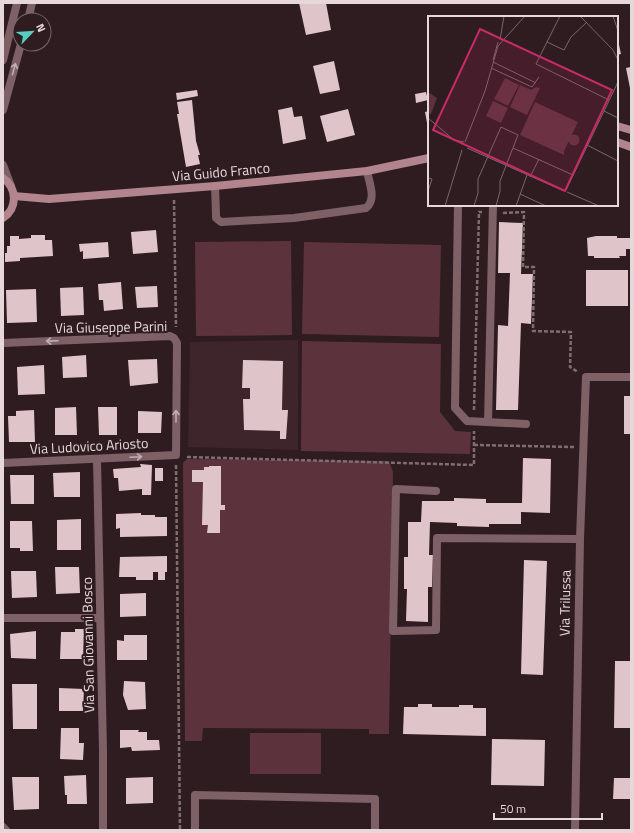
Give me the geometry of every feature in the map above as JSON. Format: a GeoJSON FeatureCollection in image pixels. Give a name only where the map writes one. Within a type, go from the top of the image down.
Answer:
{"type":"FeatureCollection","features":[{"type":"Feature","properties":{"kind":"street"},"geometry":{"type":"LineString","coordinates":[[3,60],[18,3]]}},
{"type":"Feature","properties":{"kind":"street"},"geometry":{"type":"LineString","coordinates":[[3,110],[5,94],[18,52]]}},
{"type":"Feature","properties":{"kind":"street"},"geometry":{"type":"LineString","coordinates":[[618,142],[631,147]]}},
{"type":"Feature","properties":{"kind":"street","name":"Via Guido Franco"},"geometry":{"type":"LineString","coordinates":[[14,196],[49,199],[215,186],[367,171],[428,158]]}},
{"type":"Feature","properties":{"kind":"street"},"geometry":{"type":"LineString","coordinates":[[3,165],[14,196],[11,210],[3,218]]}},
{"type":"Feature","properties":{"kind":"street"},"geometry":{"type":"LineString","coordinates":[[215,186],[216,214],[221,222],[294,218],[366,208],[370,205],[372,199],[367,171]]}},
{"type":"Feature","properties":{"kind":"street"},"geometry":{"type":"LineString","coordinates":[[3,178],[12,187]]}},
{"type":"Feature","properties":{"kind":"street"},"geometry":{"type":"LineString","coordinates":[[458,206],[455,408],[467,421],[526,424]]}},
{"type":"Feature","properties":{"kind":"street"},"geometry":{"type":"LineString","coordinates":[[488,422],[493,209]]}},
{"type":"Feature","properties":{"kind":"street","name":"Via Giuseppe Parini"},"geometry":{"type":"LineString","coordinates":[[3,343],[170,336],[174,338],[177,343],[176,455]]}},
{"type":"Feature","properties":{"kind":"street"},"geometry":{"type":"LineString","coordinates":[[586,376],[631,377]]}},
{"type":"Feature","properties":{"kind":"street","name":"Via Trilussa"},"geometry":{"type":"LineString","coordinates":[[575,830],[582,448],[586,376]]}},
{"type":"Feature","properties":{"kind":"street","name":"Via Ludovico Ariosto"},"geometry":{"type":"LineString","coordinates":[[3,463],[176,455]]}},
{"type":"Feature","properties":{"kind":"street","name":"Via San Giovanni Bosco"},"geometry":{"type":"LineString","coordinates":[[97,459],[103,830]]}},
{"type":"Feature","properties":{"kind":"street"},"geometry":{"type":"LineString","coordinates":[[436,491],[396,490],[393,631],[436,630],[437,538],[580,539]]}},
{"type":"Feature","properties":{"kind":"street"},"geometry":{"type":"LineString","coordinates":[[3,618],[100,618]]}},
{"type":"Feature","properties":{"kind":"street"},"geometry":{"type":"LineString","coordinates":[[195,830],[195,796],[375,799],[375,830]]}},
{"type":"Feature","properties":{"kind":"street"},"geometry":{"type":"LineString","coordinates":[[3,827],[6,830]]}},
{"type":"Feature","properties":{"kind":"path"},"geometry":{"type":"LineString","coordinates":[[180,830],[176,455],[185,457],[474,465],[479,212],[493,209],[524,212],[523,267],[534,267],[533,331],[571,332],[570,367],[586,376]]}},
{"type":"Feature","properties":{"kind":"path"},"geometry":{"type":"LineString","coordinates":[[474,444],[582,448]]}},
{"type":"Feature","properties":{"kind":"shaded area"},"geometry":{"type":"Polygon","coordinates":[[[291,241],[292,335],[196,336],[195,242],[291,241]]]}},
{"type":"Feature","properties":{"kind":"shaded area"},"geometry":{"type":"Polygon","coordinates":[[[304,242],[441,245],[439,337],[302,334],[304,242]]]}},
{"type":"Feature","properties":{"kind":"shaded area"},"geometry":{"type":"Polygon","coordinates":[[[298,340],[298,450],[188,447],[190,342],[298,340]]]}},
{"type":"Feature","properties":{"kind":"shaded area"},"geometry":{"type":"Polygon","coordinates":[[[302,341],[441,344],[440,412],[455,431],[471,432],[470,454],[301,451],[302,341]]]}},
{"type":"Feature","properties":{"kind":"shaded area"},"geometry":{"type":"Polygon","coordinates":[[[187,459],[389,461],[393,472],[389,734],[369,734],[369,729],[203,728],[202,741],[185,741],[183,463],[187,459]]]}},
{"type":"Feature","properties":{"kind":"shaded area"},"geometry":{"type":"Polygon","coordinates":[[[250,733],[321,733],[321,774],[250,774],[250,733]]]}},
{"type":"Feature","properties":{"kind":"building"},"geometry":{"type":"Polygon","coordinates":[[[299,3],[326,3],[331,30],[306,35],[299,3]]]}},
{"type":"Feature","properties":{"kind":"building"},"geometry":{"type":"Polygon","coordinates":[[[618,46],[621,54],[618,55],[618,46]]]}},
{"type":"Feature","properties":{"kind":"building"},"geometry":{"type":"Polygon","coordinates":[[[334,61],[340,90],[320,94],[313,66],[334,61]]]}},
{"type":"Feature","properties":{"kind":"building"},"geometry":{"type":"Polygon","coordinates":[[[631,67],[631,88],[630,88],[626,68],[631,67]]]}},
{"type":"Feature","properties":{"kind":"building"},"geometry":{"type":"Polygon","coordinates":[[[197,90],[198,96],[177,100],[176,93],[197,90]]]}},
{"type":"Feature","properties":{"kind":"building"},"geometry":{"type":"Polygon","coordinates":[[[426,92],[428,100],[416,103],[415,94],[426,92]]]}},
{"type":"Feature","properties":{"kind":"building"},"geometry":{"type":"Polygon","coordinates":[[[192,100],[200,164],[186,167],[177,114],[179,114],[177,102],[192,100]]]}},
{"type":"Feature","properties":{"kind":"building"},"geometry":{"type":"Polygon","coordinates":[[[292,107],[294,117],[302,116],[306,139],[283,144],[278,110],[292,107]]]}},
{"type":"Feature","properties":{"kind":"building"},"geometry":{"type":"Polygon","coordinates":[[[348,109],[355,135],[327,142],[320,116],[348,109]]]}},
{"type":"Feature","properties":{"kind":"building"},"geometry":{"type":"Polygon","coordinates":[[[428,111],[428,128],[425,112],[428,111]]]}},
{"type":"Feature","properties":{"kind":"building"},"geometry":{"type":"Polygon","coordinates":[[[499,222],[523,223],[521,274],[533,274],[531,324],[521,323],[518,410],[496,410],[498,325],[508,326],[510,273],[498,273],[499,222]]]}},
{"type":"Feature","properties":{"kind":"building"},"geometry":{"type":"Polygon","coordinates":[[[156,230],[158,252],[133,254],[131,232],[156,230]]]}},
{"type":"Feature","properties":{"kind":"building"},"geometry":{"type":"Polygon","coordinates":[[[31,235],[45,235],[45,240],[52,240],[53,256],[20,258],[20,261],[5,262],[7,246],[10,246],[10,236],[19,236],[19,239],[31,238],[31,235]]]}},
{"type":"Feature","properties":{"kind":"building"},"geometry":{"type":"Polygon","coordinates":[[[596,236],[631,238],[631,249],[626,249],[626,256],[619,256],[620,258],[594,258],[594,256],[588,256],[587,238],[596,236]]]}},
{"type":"Feature","properties":{"kind":"building"},"geometry":{"type":"Polygon","coordinates":[[[108,242],[109,257],[83,259],[83,251],[80,252],[79,244],[108,242]]]}},
{"type":"Feature","properties":{"kind":"building"},"geometry":{"type":"Polygon","coordinates":[[[586,270],[628,270],[628,306],[586,306],[586,270]]]}},
{"type":"Feature","properties":{"kind":"building"},"geometry":{"type":"Polygon","coordinates":[[[121,282],[123,309],[104,311],[103,300],[99,300],[98,284],[121,282]]]}},
{"type":"Feature","properties":{"kind":"building"},"geometry":{"type":"Polygon","coordinates":[[[157,286],[158,307],[137,308],[135,287],[157,286]]]}},
{"type":"Feature","properties":{"kind":"building"},"geometry":{"type":"Polygon","coordinates":[[[83,287],[84,315],[61,316],[60,288],[83,287]]]}},
{"type":"Feature","properties":{"kind":"building"},"geometry":{"type":"Polygon","coordinates":[[[36,289],[37,322],[7,323],[6,290],[36,289]]]}},
{"type":"Feature","properties":{"kind":"building"},"geometry":{"type":"Polygon","coordinates":[[[86,355],[87,377],[63,378],[62,357],[86,355]]]}},
{"type":"Feature","properties":{"kind":"building"},"geometry":{"type":"Polygon","coordinates":[[[157,359],[158,383],[130,386],[128,360],[157,359]]]}},
{"type":"Feature","properties":{"kind":"building"},"geometry":{"type":"Polygon","coordinates":[[[243,360],[283,361],[282,410],[288,410],[286,439],[280,439],[280,431],[244,430],[243,399],[250,399],[250,388],[242,388],[243,360]]]}},
{"type":"Feature","properties":{"kind":"building"},"geometry":{"type":"Polygon","coordinates":[[[44,365],[45,394],[18,395],[17,367],[44,365]]]}},
{"type":"Feature","properties":{"kind":"building"},"geometry":{"type":"Polygon","coordinates":[[[624,396],[631,396],[631,434],[624,434],[624,396]]]}},
{"type":"Feature","properties":{"kind":"building"},"geometry":{"type":"Polygon","coordinates":[[[76,407],[77,435],[55,435],[55,408],[76,407]]]}},
{"type":"Feature","properties":{"kind":"building"},"geometry":{"type":"Polygon","coordinates":[[[98,407],[117,407],[117,435],[99,435],[98,407]]]}},
{"type":"Feature","properties":{"kind":"building"},"geometry":{"type":"Polygon","coordinates":[[[34,410],[35,442],[9,442],[8,416],[16,416],[16,411],[34,410]]]}},
{"type":"Feature","properties":{"kind":"building"},"geometry":{"type":"Polygon","coordinates":[[[138,411],[162,412],[161,433],[138,433],[138,411]]]}},
{"type":"Feature","properties":{"kind":"building"},"geometry":{"type":"Polygon","coordinates":[[[523,458],[551,459],[550,513],[521,512],[521,524],[489,524],[489,527],[457,526],[457,523],[430,522],[429,555],[433,555],[432,587],[428,587],[428,622],[406,621],[407,589],[404,589],[404,557],[408,557],[408,522],[421,522],[422,501],[454,501],[454,498],[486,499],[486,503],[522,503],[523,458]]]}},
{"type":"Feature","properties":{"kind":"building"},"geometry":{"type":"Polygon","coordinates":[[[140,464],[152,465],[151,495],[142,495],[142,489],[119,491],[118,478],[114,478],[113,469],[141,467],[140,464]]]}},
{"type":"Feature","properties":{"kind":"building"},"geometry":{"type":"Polygon","coordinates":[[[221,466],[221,505],[225,505],[225,510],[220,510],[220,533],[207,533],[208,525],[202,525],[203,482],[192,482],[192,470],[204,470],[204,467],[221,466]]]}},
{"type":"Feature","properties":{"kind":"building"},"geometry":{"type":"Polygon","coordinates":[[[155,468],[163,468],[163,481],[155,481],[155,468]]]}},
{"type":"Feature","properties":{"kind":"building"},"geometry":{"type":"Polygon","coordinates":[[[80,472],[80,497],[54,497],[53,473],[80,472]]]}},
{"type":"Feature","properties":{"kind":"building"},"geometry":{"type":"Polygon","coordinates":[[[10,475],[34,475],[34,504],[11,504],[10,475]]]}},
{"type":"Feature","properties":{"kind":"building"},"geometry":{"type":"Polygon","coordinates":[[[141,513],[141,515],[167,517],[167,536],[120,537],[120,528],[116,529],[116,514],[141,513]]]}},
{"type":"Feature","properties":{"kind":"building"},"geometry":{"type":"Polygon","coordinates":[[[81,519],[81,550],[57,550],[57,520],[81,519]]]}},
{"type":"Feature","properties":{"kind":"building"},"geometry":{"type":"Polygon","coordinates":[[[10,521],[32,521],[33,551],[20,551],[20,548],[10,548],[10,521]]]}},
{"type":"Feature","properties":{"kind":"building"},"geometry":{"type":"Polygon","coordinates":[[[167,556],[167,572],[165,572],[165,580],[158,580],[158,572],[153,572],[153,580],[136,580],[136,577],[119,577],[120,557],[167,556]]]}},
{"type":"Feature","properties":{"kind":"building"},"geometry":{"type":"Polygon","coordinates":[[[524,560],[547,561],[543,675],[521,674],[524,560]]]}},
{"type":"Feature","properties":{"kind":"building"},"geometry":{"type":"Polygon","coordinates":[[[55,567],[79,567],[80,593],[56,594],[55,567]]]}},
{"type":"Feature","properties":{"kind":"building"},"geometry":{"type":"Polygon","coordinates":[[[11,571],[36,571],[37,597],[12,598],[11,571]]]}},
{"type":"Feature","properties":{"kind":"building"},"geometry":{"type":"Polygon","coordinates":[[[146,593],[146,616],[120,617],[120,594],[146,593]]]}},
{"type":"Feature","properties":{"kind":"building"},"geometry":{"type":"Polygon","coordinates":[[[75,629],[84,629],[83,659],[60,659],[61,632],[75,632],[75,629]]]}},
{"type":"Feature","properties":{"kind":"building"},"geometry":{"type":"Polygon","coordinates":[[[36,631],[36,659],[11,658],[10,634],[36,631]]]}},
{"type":"Feature","properties":{"kind":"building"},"geometry":{"type":"Polygon","coordinates":[[[124,635],[147,635],[147,660],[117,660],[117,640],[124,641],[124,635]]]}},
{"type":"Feature","properties":{"kind":"building"},"geometry":{"type":"Polygon","coordinates":[[[615,661],[631,661],[631,728],[614,728],[615,661]]]}},
{"type":"Feature","properties":{"kind":"building"},"geometry":{"type":"Polygon","coordinates":[[[124,681],[145,682],[146,709],[128,710],[123,695],[124,681]]]}},
{"type":"Feature","properties":{"kind":"building"},"geometry":{"type":"Polygon","coordinates":[[[12,684],[37,684],[37,729],[13,729],[12,684]]]}},
{"type":"Feature","properties":{"kind":"building"},"geometry":{"type":"Polygon","coordinates":[[[59,688],[84,689],[83,711],[59,711],[59,688]]]}},
{"type":"Feature","properties":{"kind":"building"},"geometry":{"type":"Polygon","coordinates":[[[418,704],[432,704],[432,707],[459,707],[459,705],[473,705],[473,708],[486,708],[486,736],[403,734],[404,707],[418,707],[418,704]]]}},
{"type":"Feature","properties":{"kind":"building"},"geometry":{"type":"Polygon","coordinates":[[[61,728],[79,728],[79,743],[84,743],[83,760],[60,759],[61,728]]]}},
{"type":"Feature","properties":{"kind":"building"},"geometry":{"type":"Polygon","coordinates":[[[120,730],[139,730],[138,732],[147,732],[147,740],[159,740],[160,750],[132,751],[131,747],[120,748],[120,730]]]}},
{"type":"Feature","properties":{"kind":"building"},"geometry":{"type":"Polygon","coordinates":[[[492,739],[545,740],[544,786],[491,785],[492,739]]]}},
{"type":"Feature","properties":{"kind":"building"},"geometry":{"type":"Polygon","coordinates":[[[86,775],[87,804],[67,804],[64,776],[86,775]]]}},
{"type":"Feature","properties":{"kind":"building"},"geometry":{"type":"Polygon","coordinates":[[[12,777],[39,777],[39,809],[14,810],[12,777]]]}},
{"type":"Feature","properties":{"kind":"building"},"geometry":{"type":"Polygon","coordinates":[[[153,777],[153,803],[126,804],[126,778],[153,777]]]}},
{"type":"Feature","properties":{"kind":"building"},"geometry":{"type":"Polygon","coordinates":[[[614,778],[631,778],[631,799],[613,799],[614,778]]]}}]}
